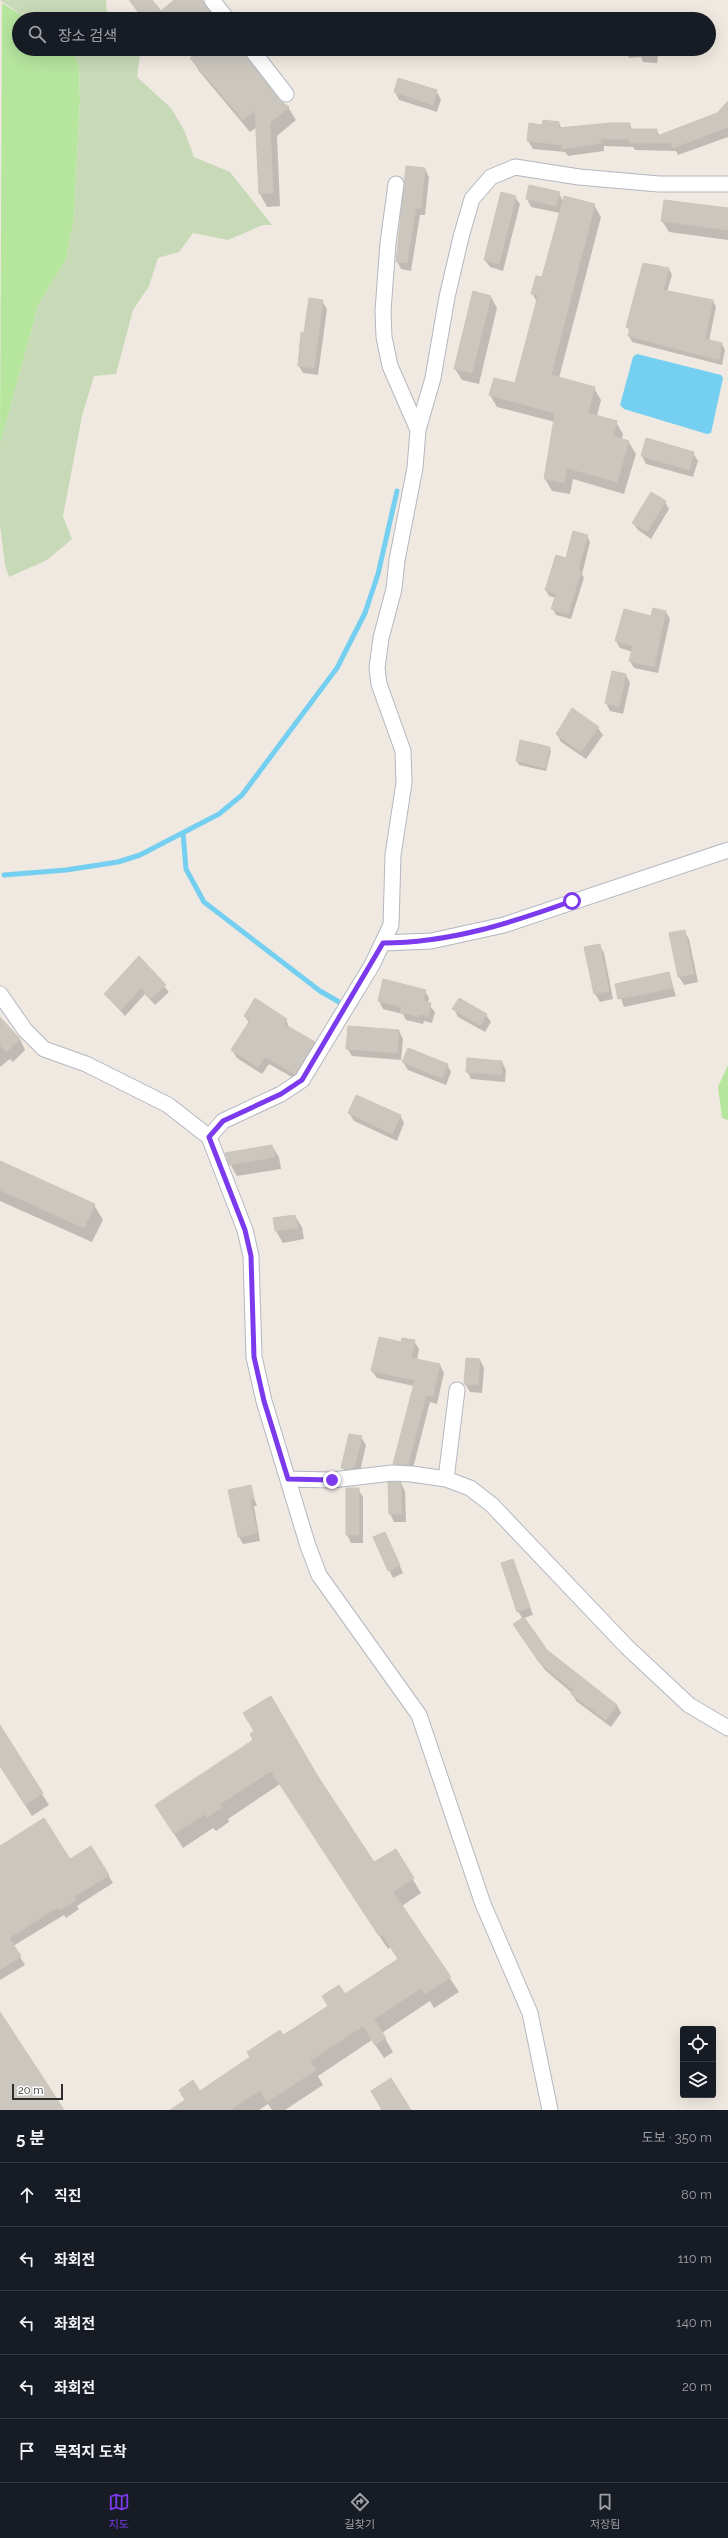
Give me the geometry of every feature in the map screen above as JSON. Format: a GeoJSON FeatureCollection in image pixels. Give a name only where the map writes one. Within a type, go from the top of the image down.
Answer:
{"type":"FeatureCollection","features":[{"type":"Feature","properties":{"kind":"street"},"geometry":{"type":"LineString","coordinates":[[212,0],[221,12]]}},
{"type":"Feature","properties":{"kind":"street"},"geometry":{"type":"LineString","coordinates":[[256,56],[286,94]]}},
{"type":"Feature","properties":{"kind":"street"},"geometry":{"type":"LineString","coordinates":[[209,1137],[223,1121],[281,1094],[302,1080],[383,943],[392,917],[393,856],[404,783],[403,751],[379,684],[377,668],[381,638],[394,588],[397,560],[415,468],[418,430],[433,378],[460,237],[472,199],[491,177],[516,167],[579,177],[659,184],[728,184]]}},
{"type":"Feature","properties":{"kind":"street"},"geometry":{"type":"LineString","coordinates":[[396,184],[388,243],[383,311],[384,337],[390,366],[418,430]]}},
{"type":"Feature","properties":{"kind":"street"},"geometry":{"type":"LineString","coordinates":[[383,943],[431,941],[504,925],[728,850]]}},
{"type":"Feature","properties":{"kind":"street"},"geometry":{"type":"LineString","coordinates":[[0,994],[25,1030],[44,1049],[86,1064],[168,1105],[209,1137],[245,1230],[251,1256],[254,1357],[264,1401],[319,1575],[419,1715],[483,1904],[530,2013],[550,2110]]}},
{"type":"Feature","properties":{"kind":"street"},"geometry":{"type":"LineString","coordinates":[[446,1479],[458,1390]]}},
{"type":"Feature","properties":{"kind":"street"},"geometry":{"type":"LineString","coordinates":[[288,1479],[332,1480],[392,1473],[446,1479],[470,1488],[492,1505],[627,1648],[689,1705],[728,1728]]}},
{"type":"Feature","properties":{"kind":"green space"},"geometry":{"type":"Polygon","coordinates":[[[0,0],[106,0],[107,12],[18,12],[0,0]]]}},
{"type":"Feature","properties":{"kind":"green space"},"geometry":{"type":"Polygon","coordinates":[[[2,3],[17,12],[12,12],[12,56],[75,56],[79,66],[80,100],[74,218],[66,260],[39,303],[0,445],[2,3]]]}},
{"type":"Feature","properties":{"kind":"green space"},"geometry":{"type":"Polygon","coordinates":[[[75,56],[140,56],[137,77],[171,108],[184,130],[194,157],[230,172],[272,225],[263,225],[228,240],[193,233],[179,252],[158,258],[149,286],[133,310],[116,374],[94,376],[82,416],[63,516],[72,539],[47,560],[9,577],[5,565],[0,524],[0,445],[39,303],[66,260],[74,218],[80,100],[79,66],[75,56]]]}},
{"type":"Feature","properties":{"kind":"green space"},"geometry":{"type":"Polygon","coordinates":[[[728,1065],[728,1120],[722,1118],[718,1087],[728,1065]]]}},
{"type":"Feature","properties":{"kind":"water"},"geometry":{"type":"Polygon","coordinates":[[[637,354],[721,375],[723,378],[711,433],[707,434],[624,409],[620,405],[633,357],[637,354]]]}},
{"type":"Feature","properties":{"kind":"building"},"geometry":{"type":"Polygon","coordinates":[[[129,0],[152,0],[161,11],[174,0],[202,0],[211,12],[187,12],[139,12],[129,0]]]}},
{"type":"Feature","properties":{"kind":"building"},"geometry":{"type":"Polygon","coordinates":[[[193,56],[247,56],[279,100],[289,107],[270,123],[273,193],[259,194],[255,110],[243,120],[190,58],[193,56]]]}},
{"type":"Feature","properties":{"kind":"building"},"geometry":{"type":"Polygon","coordinates":[[[398,78],[437,90],[433,105],[394,92],[398,78]]]}},
{"type":"Feature","properties":{"kind":"building"},"geometry":{"type":"Polygon","coordinates":[[[728,101],[728,127],[673,148],[671,143],[629,143],[629,139],[600,139],[601,143],[562,149],[562,145],[527,141],[529,123],[542,125],[543,120],[559,122],[559,128],[610,123],[630,123],[630,129],[657,129],[657,136],[717,113],[728,101]]]}},
{"type":"Feature","properties":{"kind":"building"},"geometry":{"type":"Polygon","coordinates":[[[406,166],[425,168],[421,208],[416,207],[407,263],[396,262],[406,166]]]}},
{"type":"Feature","properties":{"kind":"building"},"geometry":{"type":"Polygon","coordinates":[[[529,185],[560,192],[556,206],[526,199],[529,185]]]}},
{"type":"Feature","properties":{"kind":"building"},"geometry":{"type":"Polygon","coordinates":[[[501,192],[516,196],[499,264],[484,260],[501,192]]]}},
{"type":"Feature","properties":{"kind":"building"},"geometry":{"type":"Polygon","coordinates":[[[564,196],[595,204],[551,375],[595,387],[588,413],[617,421],[613,436],[629,441],[617,482],[567,468],[564,483],[544,479],[555,413],[489,395],[494,378],[515,383],[538,295],[531,294],[536,276],[542,277],[564,196]]]}},
{"type":"Feature","properties":{"kind":"building"},"geometry":{"type":"Polygon","coordinates":[[[664,200],[728,208],[728,230],[661,221],[664,200]]]}},
{"type":"Feature","properties":{"kind":"building"},"geometry":{"type":"Polygon","coordinates":[[[643,263],[669,268],[663,290],[713,300],[705,339],[722,343],[719,360],[628,336],[630,328],[626,327],[643,263]]]}},
{"type":"Feature","properties":{"kind":"building"},"geometry":{"type":"Polygon","coordinates":[[[473,291],[491,296],[472,373],[454,369],[473,291]]]}},
{"type":"Feature","properties":{"kind":"building"},"geometry":{"type":"Polygon","coordinates":[[[309,298],[323,300],[314,368],[298,366],[301,332],[304,333],[309,298]]]}},
{"type":"Feature","properties":{"kind":"building"},"geometry":{"type":"Polygon","coordinates":[[[646,438],[694,452],[689,470],[641,456],[646,438]]]}},
{"type":"Feature","properties":{"kind":"building"},"geometry":{"type":"Polygon","coordinates":[[[651,492],[666,501],[647,532],[632,523],[651,492]]]}},
{"type":"Feature","properties":{"kind":"building"},"geometry":{"type":"Polygon","coordinates":[[[573,531],[588,535],[578,570],[581,571],[568,614],[551,609],[556,594],[545,590],[556,555],[566,558],[573,531]]]}},
{"type":"Feature","properties":{"kind":"building"},"geometry":{"type":"Polygon","coordinates":[[[653,608],[666,611],[654,667],[629,661],[633,646],[615,641],[624,609],[651,616],[653,608]]]}},
{"type":"Feature","properties":{"kind":"building"},"geometry":{"type":"Polygon","coordinates":[[[612,671],[626,674],[619,707],[605,703],[612,671]]]}},
{"type":"Feature","properties":{"kind":"building"},"geometry":{"type":"Polygon","coordinates":[[[572,708],[599,727],[581,752],[556,734],[572,708]]]}},
{"type":"Feature","properties":{"kind":"building"},"geometry":{"type":"Polygon","coordinates":[[[520,740],[550,747],[545,768],[516,761],[520,740]]]}},
{"type":"Feature","properties":{"kind":"building"},"geometry":{"type":"Polygon","coordinates":[[[685,930],[694,974],[678,977],[669,933],[685,930]]]}},
{"type":"Feature","properties":{"kind":"building"},"geometry":{"type":"Polygon","coordinates":[[[600,944],[609,991],[594,994],[584,947],[600,944]]]}},
{"type":"Feature","properties":{"kind":"building"},"geometry":{"type":"Polygon","coordinates":[[[139,956],[166,985],[150,999],[141,988],[121,1010],[104,994],[139,956]]]}},
{"type":"Feature","properties":{"kind":"building"},"geometry":{"type":"Polygon","coordinates":[[[669,972],[673,988],[618,999],[615,984],[669,972]]]}},
{"type":"Feature","properties":{"kind":"building"},"geometry":{"type":"Polygon","coordinates":[[[383,979],[426,990],[423,1001],[431,1003],[428,1016],[419,1014],[419,1017],[400,1012],[402,1007],[378,1001],[383,979]]]}},
{"type":"Feature","properties":{"kind":"building"},"geometry":{"type":"Polygon","coordinates":[[[255,998],[287,1019],[284,1024],[315,1042],[295,1074],[265,1057],[258,1067],[231,1050],[250,1020],[244,1016],[255,998]]]}},
{"type":"Feature","properties":{"kind":"building"},"geometry":{"type":"Polygon","coordinates":[[[459,998],[487,1014],[480,1025],[452,1009],[459,998]]]}},
{"type":"Feature","properties":{"kind":"building"},"geometry":{"type":"Polygon","coordinates":[[[0,1017],[20,1039],[6,1052],[0,1045],[0,1017]]]}},
{"type":"Feature","properties":{"kind":"building"},"geometry":{"type":"Polygon","coordinates":[[[348,1026],[399,1030],[397,1053],[346,1049],[348,1026]]]}},
{"type":"Feature","properties":{"kind":"building"},"geometry":{"type":"Polygon","coordinates":[[[408,1048],[448,1064],[442,1078],[402,1062],[408,1048]]]}},
{"type":"Feature","properties":{"kind":"building"},"geometry":{"type":"Polygon","coordinates":[[[467,1058],[502,1061],[501,1075],[466,1072],[467,1058]]]}},
{"type":"Feature","properties":{"kind":"building"},"geometry":{"type":"Polygon","coordinates":[[[356,1095],[401,1115],[392,1134],[348,1113],[356,1095]]]}},
{"type":"Feature","properties":{"kind":"building"},"geometry":{"type":"Polygon","coordinates":[[[272,1145],[275,1157],[229,1165],[225,1153],[272,1145]]]}},
{"type":"Feature","properties":{"kind":"building"},"geometry":{"type":"Polygon","coordinates":[[[0,1161],[95,1204],[84,1228],[0,1190],[0,1161]]]}},
{"type":"Feature","properties":{"kind":"building"},"geometry":{"type":"Polygon","coordinates":[[[295,1215],[298,1228],[275,1231],[273,1218],[295,1215]]]}},
{"type":"Feature","properties":{"kind":"building"},"geometry":{"type":"Polygon","coordinates":[[[379,1337],[401,1342],[402,1338],[415,1340],[411,1358],[440,1364],[433,1396],[426,1395],[408,1465],[393,1464],[415,1380],[371,1371],[379,1337]]]}},
{"type":"Feature","properties":{"kind":"building"},"geometry":{"type":"Polygon","coordinates":[[[466,1358],[480,1359],[478,1385],[464,1384],[466,1358]]]}},
{"type":"Feature","properties":{"kind":"building"},"geometry":{"type":"Polygon","coordinates":[[[349,1434],[362,1436],[354,1468],[348,1469],[341,1468],[349,1434]]]}},
{"type":"Feature","properties":{"kind":"building"},"geometry":{"type":"Polygon","coordinates":[[[388,1482],[401,1482],[402,1514],[389,1514],[388,1482]]]}},
{"type":"Feature","properties":{"kind":"building"},"geometry":{"type":"Polygon","coordinates":[[[251,1485],[254,1498],[250,1499],[257,1533],[238,1537],[228,1490],[251,1485]]]}},
{"type":"Feature","properties":{"kind":"building"},"geometry":{"type":"Polygon","coordinates":[[[346,1488],[359,1488],[359,1535],[346,1535],[346,1488]]]}},
{"type":"Feature","properties":{"kind":"building"},"geometry":{"type":"Polygon","coordinates":[[[385,1532],[400,1565],[388,1571],[373,1537],[385,1532]]]}},
{"type":"Feature","properties":{"kind":"building"},"geometry":{"type":"Polygon","coordinates":[[[513,1559],[530,1607],[517,1612],[501,1563],[513,1559]]]}},
{"type":"Feature","properties":{"kind":"building"},"geometry":{"type":"Polygon","coordinates":[[[524,1617],[547,1650],[617,1705],[606,1720],[571,1694],[573,1690],[539,1662],[513,1624],[524,1617]]]}},
{"type":"Feature","properties":{"kind":"building"},"geometry":{"type":"Polygon","coordinates":[[[271,1696],[317,1775],[374,1862],[396,1849],[414,1878],[393,1892],[451,1977],[425,1994],[421,1988],[374,2019],[386,2038],[375,2045],[363,2026],[310,2061],[316,2070],[267,2102],[260,2090],[230,2110],[170,2110],[185,2100],[179,2090],[193,2080],[200,2091],[250,2057],[247,2052],[280,2030],[283,2035],[328,2006],[322,1996],[339,1985],[345,1994],[398,1959],[382,1934],[379,1936],[271,1771],[220,1804],[222,1807],[207,1818],[205,1814],[174,1834],[155,1805],[253,1740],[250,1734],[254,1731],[243,1713],[271,1696]]]}},
{"type":"Feature","properties":{"kind":"building"},"geometry":{"type":"Polygon","coordinates":[[[0,1725],[43,1793],[25,1805],[0,1766],[0,1725]]]}},
{"type":"Feature","properties":{"kind":"building"},"geometry":{"type":"Polygon","coordinates":[[[44,1818],[70,1859],[91,1846],[109,1875],[74,1897],[76,1900],[60,1910],[58,1907],[9,1938],[21,1956],[0,1970],[0,1846],[44,1818]]]}},
{"type":"Feature","properties":{"kind":"building"},"geometry":{"type":"Polygon","coordinates":[[[0,2012],[40,2073],[64,2110],[0,2110],[0,2012]]]}},
{"type":"Feature","properties":{"kind":"building"},"geometry":{"type":"Polygon","coordinates":[[[391,2078],[411,2110],[382,2110],[371,2091],[391,2078]]]}},
{"type":"Feature","properties":{"kind":"waterway"},"geometry":{"type":"LineString","coordinates":[[4,875],[66,870],[118,862],[140,855],[219,814],[242,795],[337,668],[365,613],[378,574],[397,491]]}},
{"type":"Feature","properties":{"kind":"waterway"},"geometry":{"type":"LineString","coordinates":[[183,833],[186,869],[204,902],[320,991],[339,1002]]}},
{"type":"Feature","properties":{"kind":"route"},"geometry":{"type":"LineString","coordinates":[[332,1480],[288,1479],[264,1401],[254,1357],[251,1256],[245,1230],[209,1137],[223,1121],[281,1094],[294,1087],[302,1080],[316,1060],[381,950],[383,943],[431,941],[504,925],[572,901]]}}]}
